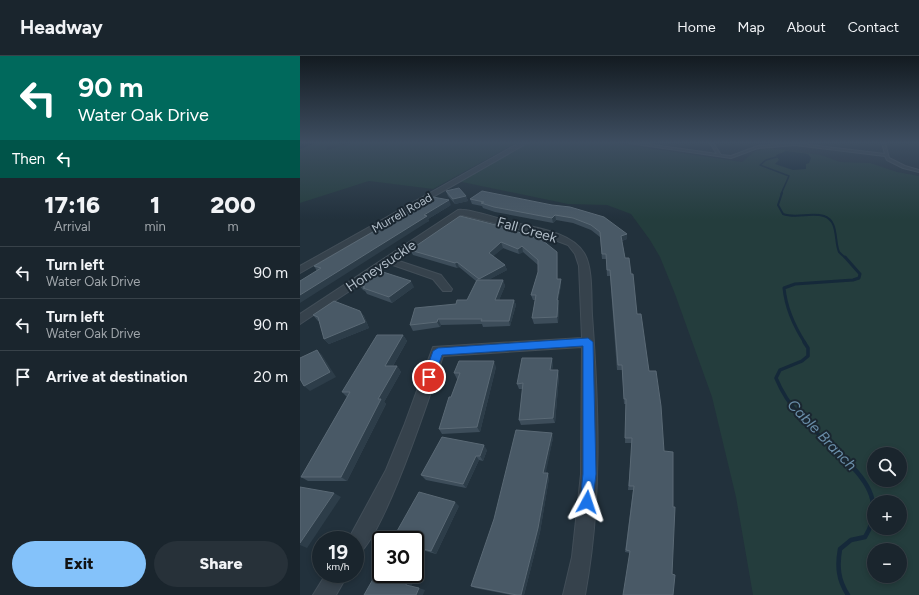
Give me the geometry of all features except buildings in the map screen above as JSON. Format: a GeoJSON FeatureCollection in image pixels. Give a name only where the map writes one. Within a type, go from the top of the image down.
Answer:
{"type":"FeatureCollection","features":[{"type":"Feature","properties":{"kind":"street","name":"Murrell Road"},"geometry":{"type":"LineString","coordinates":[[300,270],[480,168]]}},
{"type":"Feature","properties":{"kind":"street","name":"Honeysuckle"},"geometry":{"type":"LineString","coordinates":[[300,320],[461,212]]}},
{"type":"Feature","properties":{"kind":"street","name":"Fall Creek"},"geometry":{"type":"LineString","coordinates":[[461,212],[542,232],[571,243],[580,254],[584,266],[588,342],[590,474],[582,557],[574,595]]}},
{"type":"Feature","properties":{"kind":"street"},"geometry":{"type":"LineString","coordinates":[[389,261],[437,277],[447,289]]}},
{"type":"Feature","properties":{"kind":"street"},"geometry":{"type":"LineString","coordinates":[[364,531],[412,429],[438,351],[588,342]]}},
{"type":"Feature","properties":{"kind":"street"},"geometry":{"type":"LineString","coordinates":[[324,595],[332,583]]}},
{"type":"Feature","properties":{"kind":"green space"},"geometry":{"type":"Polygon","coordinates":[[[300,168],[471,168],[433,189],[369,181],[300,203],[300,168]]]}},
{"type":"Feature","properties":{"kind":"green space"},"geometry":{"type":"Polygon","coordinates":[[[480,168],[885,168],[919,176],[919,595],[753,595],[736,497],[712,397],[675,294],[660,257],[650,240],[631,214],[607,205],[568,204],[457,181],[480,168]]]}},
{"type":"Feature","properties":{"kind":"water"},"geometry":{"type":"Polygon","coordinates":[[[787,168],[806,168],[806,169],[793,170],[787,168]]]}},
{"type":"Feature","properties":{"kind":"waterway","name":"Cable Branch"},"geometry":{"type":"LineString","coordinates":[[768,168],[789,176],[781,194]]}},
{"type":"Feature","properties":{"kind":"waterway","name":"Cable Branch"},"geometry":{"type":"LineString","coordinates":[[782,193],[778,205],[783,214],[793,216],[819,215],[824,216],[832,222],[839,252],[846,258]]}},
{"type":"Feature","properties":{"kind":"waterway","name":"Cable Branch"},"geometry":{"type":"LineString","coordinates":[[805,343],[791,317],[784,288],[795,284],[853,280],[859,278],[860,274],[846,258]]}},
{"type":"Feature","properties":{"kind":"waterway","name":"Cable Branch"},"geometry":{"type":"LineString","coordinates":[[804,342],[808,348],[808,356],[802,361],[780,370],[776,378],[781,389],[795,410],[811,428],[839,453]]}},
{"type":"Feature","properties":{"kind":"waterway","name":"Cable Branch"},"geometry":{"type":"LineString","coordinates":[[837,452],[847,461],[863,480],[873,501],[874,512],[871,524],[865,537],[851,540],[840,549],[839,573],[842,584],[848,595]]}},
{"type":"Feature","properties":{"kind":"route"},"geometry":{"type":"LineString","coordinates":[[429,377],[438,351],[588,342],[590,474],[587,502]]}}]}
